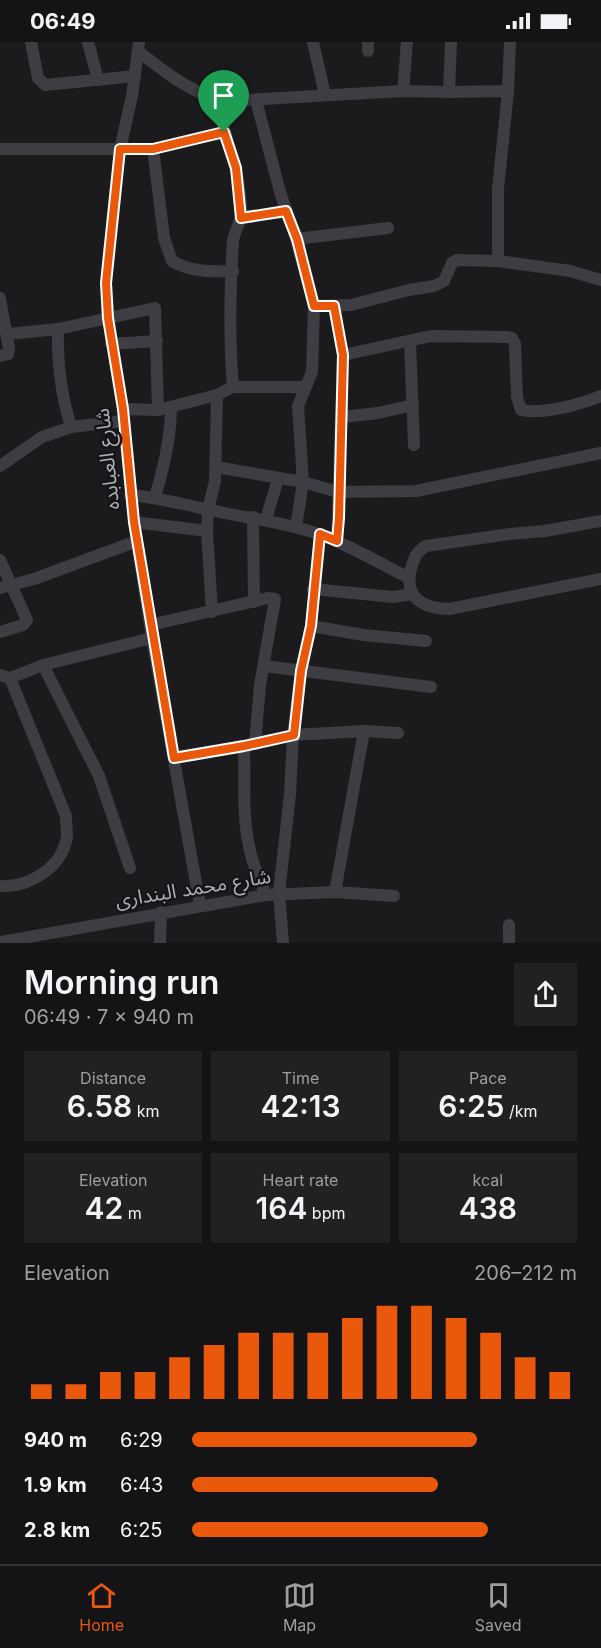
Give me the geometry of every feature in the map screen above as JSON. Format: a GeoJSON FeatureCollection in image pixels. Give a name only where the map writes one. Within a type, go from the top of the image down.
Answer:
{"type":"FeatureCollection","features":[{"type":"Feature","properties":{"kind":"street"},"geometry":{"type":"LineString","coordinates":[[31,42],[38,78],[45,85],[135,76]]}},
{"type":"Feature","properties":{"kind":"street"},"geometry":{"type":"LineString","coordinates":[[88,42],[98,80]]}},
{"type":"Feature","properties":{"kind":"street"},"geometry":{"type":"LineString","coordinates":[[313,42],[325,95]]}},
{"type":"Feature","properties":{"kind":"street"},"geometry":{"type":"LineString","coordinates":[[403,91],[407,42]]}},
{"type":"Feature","properties":{"kind":"street"},"geometry":{"type":"LineString","coordinates":[[449,92],[451,42]]}},
{"type":"Feature","properties":{"kind":"street"},"geometry":{"type":"LineString","coordinates":[[498,261],[498,189],[508,91],[510,42]]}},
{"type":"Feature","properties":{"kind":"street"},"geometry":{"type":"LineString","coordinates":[[138,46],[181,81],[216,99],[256,100],[403,91],[508,91]]}},
{"type":"Feature","properties":{"kind":"street","name":"شارع العبابده"},"geometry":{"type":"LineString","coordinates":[[138,46],[135,76],[120,149],[106,283],[108,318],[123,415],[130,495],[151,632],[200,905]]}},
{"type":"Feature","properties":{"kind":"street"},"geometry":{"type":"LineString","coordinates":[[216,99],[236,168],[241,218],[233,239],[230,352],[233,387]]}},
{"type":"Feature","properties":{"kind":"street"},"geometry":{"type":"LineString","coordinates":[[256,100],[314,306],[312,372],[298,406],[303,482],[296,527]]}},
{"type":"Feature","properties":{"kind":"street"},"geometry":{"type":"LineString","coordinates":[[0,149],[153,149],[224,132]]}},
{"type":"Feature","properties":{"kind":"street"},"geometry":{"type":"LineString","coordinates":[[153,149],[164,238],[172,261],[180,266],[212,272],[233,271]]}},
{"type":"Feature","properties":{"kind":"street"},"geometry":{"type":"LineString","coordinates":[[241,218],[286,211]]}},
{"type":"Feature","properties":{"kind":"street"},"geometry":{"type":"LineString","coordinates":[[297,239],[388,228]]}},
{"type":"Feature","properties":{"kind":"street"},"geometry":{"type":"LineString","coordinates":[[314,306],[351,305],[441,284],[452,263],[457,260],[498,261],[570,271],[601,280]]}},
{"type":"Feature","properties":{"kind":"street"},"geometry":{"type":"LineString","coordinates":[[0,298],[9,349],[8,354],[0,356]]}},
{"type":"Feature","properties":{"kind":"street"},"geometry":{"type":"LineString","coordinates":[[334,306],[343,355],[337,541]]}},
{"type":"Feature","properties":{"kind":"street"},"geometry":{"type":"LineString","coordinates":[[8,334],[58,328],[155,308],[158,410]]}},
{"type":"Feature","properties":{"kind":"street"},"geometry":{"type":"LineString","coordinates":[[58,328],[59,375],[62,397],[71,427]]}},
{"type":"Feature","properties":{"kind":"street"},"geometry":{"type":"LineString","coordinates":[[343,355],[431,336],[492,335],[512,338],[515,344],[519,409],[532,412],[601,396]]}},
{"type":"Feature","properties":{"kind":"street"},"geometry":{"type":"LineString","coordinates":[[111,344],[157,341]]}},
{"type":"Feature","properties":{"kind":"street"},"geometry":{"type":"LineString","coordinates":[[410,341],[414,445]]}},
{"type":"Feature","properties":{"kind":"street"},"geometry":{"type":"LineString","coordinates":[[0,466],[42,437],[71,427],[171,407],[217,395],[233,387],[306,387]]}},
{"type":"Feature","properties":{"kind":"street"},"geometry":{"type":"LineString","coordinates":[[212,612],[207,531],[208,510],[215,481],[217,395]]}},
{"type":"Feature","properties":{"kind":"street"},"geometry":{"type":"LineString","coordinates":[[342,417],[378,413],[413,405]]}},
{"type":"Feature","properties":{"kind":"street"},"geometry":{"type":"LineString","coordinates":[[155,497],[166,459],[171,429],[171,407]]}},
{"type":"Feature","properties":{"kind":"street"},"geometry":{"type":"LineString","coordinates":[[216,467],[303,482],[338,492],[416,491],[601,453]]}},
{"type":"Feature","properties":{"kind":"street"},"geometry":{"type":"LineString","coordinates":[[266,519],[278,479]]}},
{"type":"Feature","properties":{"kind":"street"},"geometry":{"type":"LineString","coordinates":[[130,495],[155,497],[208,510],[253,516],[320,534],[409,578]]}},
{"type":"Feature","properties":{"kind":"street"},"geometry":{"type":"LineString","coordinates":[[253,516],[254,602]]}},
{"type":"Feature","properties":{"kind":"street"},"geometry":{"type":"LineString","coordinates":[[601,521],[545,531],[426,546],[414,556],[409,588],[423,605],[449,609],[601,579]]}},
{"type":"Feature","properties":{"kind":"street"},"geometry":{"type":"LineString","coordinates":[[134,522],[207,531]]}},
{"type":"Feature","properties":{"kind":"street"},"geometry":{"type":"LineString","coordinates":[[283,943],[273,894],[290,794],[301,671],[311,626],[320,534]]}},
{"type":"Feature","properties":{"kind":"street"},"geometry":{"type":"LineString","coordinates":[[6,587],[137,541]]}},
{"type":"Feature","properties":{"kind":"street"},"geometry":{"type":"LineString","coordinates":[[0,560],[6,587],[27,620],[23,626],[0,632]]}},
{"type":"Feature","properties":{"kind":"street"},"geometry":{"type":"LineString","coordinates":[[313,589],[393,597],[413,594]]}},
{"type":"Feature","properties":{"kind":"street"},"geometry":{"type":"LineString","coordinates":[[0,886],[13,887],[43,875],[59,857],[67,837],[66,816],[5,676],[212,612],[272,598],[275,601],[249,745],[246,822],[249,846],[256,871],[273,894]]}},
{"type":"Feature","properties":{"kind":"street"},"geometry":{"type":"LineString","coordinates":[[311,626],[364,635],[426,641]]}},
{"type":"Feature","properties":{"kind":"street"},"geometry":{"type":"LineString","coordinates":[[43,665],[99,776],[130,868]]}},
{"type":"Feature","properties":{"kind":"street"},"geometry":{"type":"LineString","coordinates":[[264,666],[431,687]]}},
{"type":"Feature","properties":{"kind":"street"},"geometry":{"type":"LineString","coordinates":[[174,758],[294,735],[364,731],[398,733]]}},
{"type":"Feature","properties":{"kind":"street"},"geometry":{"type":"LineString","coordinates":[[335,892],[364,731]]}},
{"type":"Feature","properties":{"kind":"street","name":"شارع محمد البندارى"},"geometry":{"type":"LineString","coordinates":[[0,942],[200,905],[273,894],[335,892],[394,896]]}},
{"type":"Feature","properties":{"kind":"street"},"geometry":{"type":"LineString","coordinates":[[160,943],[161,912]]}},
{"type":"Feature","properties":{"kind":"street"},"geometry":{"type":"LineString","coordinates":[[509,925],[509,943]]}},
{"type":"Feature","properties":{"kind":"route"},"geometry":{"type":"LineString","coordinates":[[224,132],[239,182],[241,218],[286,211],[297,239],[314,306],[334,306],[343,355],[339,518],[337,541],[320,534],[311,626],[301,671],[294,735],[174,758],[152,638],[130,495],[123,409],[111,344],[106,283],[120,149],[153,149],[224,132]]}}]}
